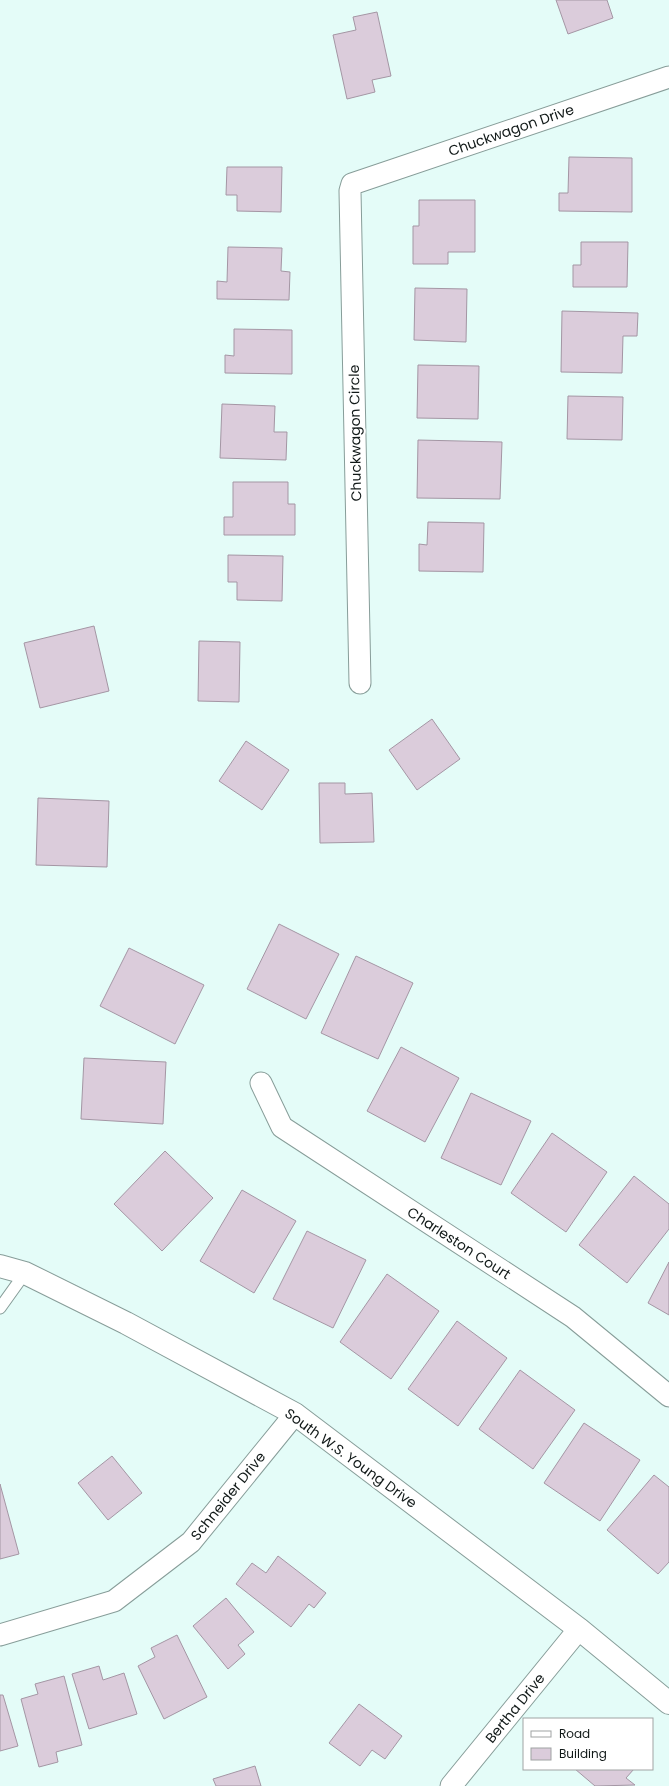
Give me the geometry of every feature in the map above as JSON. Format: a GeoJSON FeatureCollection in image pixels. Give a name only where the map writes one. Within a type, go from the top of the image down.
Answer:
{"type":"FeatureCollection","features":[{"type":"Feature","properties":{"kind":"main road","name":"South W.S. Young Drive"},"geometry":{"type":"LineString","coordinates":[[0,1266],[25,1274],[126,1323],[295,1414],[579,1629],[669,1703]]}},
{"type":"Feature","properties":{"kind":"street","name":"Chuckwagon Drive"},"geometry":{"type":"LineString","coordinates":[[352,184],[669,77]]}},
{"type":"Feature","properties":{"kind":"street","name":"Chuckwagon Circle"},"geometry":{"type":"LineString","coordinates":[[352,184],[350,198],[360,683]]}},
{"type":"Feature","properties":{"kind":"street","name":"Charleston Court"},"geometry":{"type":"LineString","coordinates":[[261,1083],[282,1127],[573,1317],[669,1396]]}},
{"type":"Feature","properties":{"kind":"street","name":"Schneider Drive"},"geometry":{"type":"LineString","coordinates":[[0,1635],[114,1601],[191,1542],[295,1414]]}},
{"type":"Feature","properties":{"kind":"street","name":"Bertha Drive"},"geometry":{"type":"LineString","coordinates":[[451,1786],[579,1629]]}},
{"type":"Feature","properties":{"kind":"lane"},"geometry":{"type":"LineString","coordinates":[[0,1308],[25,1274]]}},
{"type":"Feature","properties":{"kind":"building"},"geometry":{"type":"Polygon","coordinates":[[[556,0],[607,0],[613,18],[568,34],[556,0]]]}},
{"type":"Feature","properties":{"kind":"building"},"geometry":{"type":"Polygon","coordinates":[[[377,12],[391,76],[372,80],[375,92],[347,99],[333,35],[356,30],[353,17],[377,12]]]}},
{"type":"Feature","properties":{"kind":"building"},"geometry":{"type":"Polygon","coordinates":[[[569,157],[632,158],[632,212],[559,211],[559,193],[568,193],[569,157]]]}},
{"type":"Feature","properties":{"kind":"building"},"geometry":{"type":"Polygon","coordinates":[[[227,167],[282,167],[281,212],[237,211],[237,195],[226,195],[227,167]]]}},
{"type":"Feature","properties":{"kind":"building"},"geometry":{"type":"Polygon","coordinates":[[[419,200],[475,200],[475,252],[448,252],[448,264],[413,264],[413,226],[419,226],[419,200]]]}},
{"type":"Feature","properties":{"kind":"building"},"geometry":{"type":"Polygon","coordinates":[[[581,242],[628,242],[627,287],[573,287],[573,265],[581,265],[581,242]]]}},
{"type":"Feature","properties":{"kind":"building"},"geometry":{"type":"Polygon","coordinates":[[[228,247],[282,248],[281,271],[290,272],[289,300],[217,299],[217,281],[227,282],[228,247]]]}},
{"type":"Feature","properties":{"kind":"building"},"geometry":{"type":"Polygon","coordinates":[[[415,288],[467,289],[466,342],[414,340],[415,288]]]}},
{"type":"Feature","properties":{"kind":"building"},"geometry":{"type":"Polygon","coordinates":[[[562,311],[638,313],[637,336],[623,336],[622,373],[561,372],[562,311]]]}},
{"type":"Feature","properties":{"kind":"building"},"geometry":{"type":"Polygon","coordinates":[[[234,329],[292,330],[292,374],[225,373],[225,355],[234,356],[234,329]]]}},
{"type":"Feature","properties":{"kind":"building"},"geometry":{"type":"Polygon","coordinates":[[[418,365],[479,366],[478,419],[417,418],[418,365]]]}},
{"type":"Feature","properties":{"kind":"building"},"geometry":{"type":"Polygon","coordinates":[[[568,396],[623,397],[622,440],[567,439],[568,396]]]}},
{"type":"Feature","properties":{"kind":"building"},"geometry":{"type":"Polygon","coordinates":[[[222,404],[275,406],[274,432],[287,432],[286,460],[220,458],[222,404]]]}},
{"type":"Feature","properties":{"kind":"building"},"geometry":{"type":"Polygon","coordinates":[[[418,440],[502,442],[500,499],[417,498],[418,440]]]}},
{"type":"Feature","properties":{"kind":"building"},"geometry":{"type":"Polygon","coordinates":[[[233,482],[288,482],[288,504],[295,504],[295,535],[224,535],[224,517],[233,517],[233,482]]]}},
{"type":"Feature","properties":{"kind":"building"},"geometry":{"type":"Polygon","coordinates":[[[428,522],[484,523],[483,572],[419,571],[419,544],[427,545],[428,522]]]}},
{"type":"Feature","properties":{"kind":"building"},"geometry":{"type":"Polygon","coordinates":[[[228,555],[283,556],[282,601],[237,600],[237,582],[228,582],[228,555]]]}},
{"type":"Feature","properties":{"kind":"building"},"geometry":{"type":"Polygon","coordinates":[[[94,626],[109,691],[40,708],[24,643],[94,626]]]}},
{"type":"Feature","properties":{"kind":"building"},"geometry":{"type":"Polygon","coordinates":[[[199,641],[240,642],[239,702],[198,701],[199,641]]]}},
{"type":"Feature","properties":{"kind":"building"},"geometry":{"type":"Polygon","coordinates":[[[432,719],[460,759],[417,790],[389,750],[432,719]]]}},
{"type":"Feature","properties":{"kind":"building"},"geometry":{"type":"Polygon","coordinates":[[[246,741],[289,770],[262,810],[219,781],[246,741]]]}},
{"type":"Feature","properties":{"kind":"building"},"geometry":{"type":"Polygon","coordinates":[[[319,783],[345,783],[345,794],[372,793],[374,842],[320,843],[319,783]]]}},
{"type":"Feature","properties":{"kind":"building"},"geometry":{"type":"Polygon","coordinates":[[[38,798],[109,801],[107,867],[36,865],[38,798]]]}},
{"type":"Feature","properties":{"kind":"building"},"geometry":{"type":"Polygon","coordinates":[[[279,924],[339,954],[306,1019],[247,989],[279,924]]]}},
{"type":"Feature","properties":{"kind":"building"},"geometry":{"type":"Polygon","coordinates":[[[129,948],[204,985],[175,1044],[100,1006],[129,948]]]}},
{"type":"Feature","properties":{"kind":"building"},"geometry":{"type":"Polygon","coordinates":[[[356,956],[413,983],[378,1059],[321,1033],[356,956]]]}},
{"type":"Feature","properties":{"kind":"building"},"geometry":{"type":"Polygon","coordinates":[[[401,1047],[459,1078],[425,1142],[367,1111],[401,1047]]]}},
{"type":"Feature","properties":{"kind":"building"},"geometry":{"type":"Polygon","coordinates":[[[84,1058],[166,1062],[163,1124],[81,1119],[84,1058]]]}},
{"type":"Feature","properties":{"kind":"building"},"geometry":{"type":"Polygon","coordinates":[[[471,1093],[531,1121],[501,1185],[441,1158],[471,1093]]]}},
{"type":"Feature","properties":{"kind":"building"},"geometry":{"type":"Polygon","coordinates":[[[552,1133],[607,1172],[566,1232],[511,1193],[552,1133]]]}},
{"type":"Feature","properties":{"kind":"building"},"geometry":{"type":"Polygon","coordinates":[[[165,1151],[213,1198],[162,1251],[114,1204],[165,1151]]]}},
{"type":"Feature","properties":{"kind":"building"},"geometry":{"type":"Polygon","coordinates":[[[634,1176],[669,1204],[669,1229],[627,1283],[579,1245],[634,1176]]]}},
{"type":"Feature","properties":{"kind":"building"},"geometry":{"type":"Polygon","coordinates":[[[242,1190],[296,1221],[254,1293],[200,1261],[242,1190]]]}},
{"type":"Feature","properties":{"kind":"building"},"geometry":{"type":"Polygon","coordinates":[[[307,1231],[366,1260],[333,1328],[273,1299],[307,1231]]]}},
{"type":"Feature","properties":{"kind":"building"},"geometry":{"type":"Polygon","coordinates":[[[669,1262],[669,1315],[648,1303],[669,1262]]]}},
{"type":"Feature","properties":{"kind":"building"},"geometry":{"type":"Polygon","coordinates":[[[387,1274],[439,1311],[391,1379],[340,1342],[387,1274]]]}},
{"type":"Feature","properties":{"kind":"building"},"geometry":{"type":"Polygon","coordinates":[[[457,1321],[507,1358],[458,1426],[408,1389],[457,1321]]]}},
{"type":"Feature","properties":{"kind":"building"},"geometry":{"type":"Polygon","coordinates":[[[520,1370],[575,1410],[533,1469],[479,1429],[520,1370]]]}},
{"type":"Feature","properties":{"kind":"building"},"geometry":{"type":"Polygon","coordinates":[[[584,1423],[640,1460],[600,1521],[544,1483],[584,1423]]]}},
{"type":"Feature","properties":{"kind":"building"},"geometry":{"type":"Polygon","coordinates":[[[112,1456],[142,1493],[108,1520],[78,1483],[112,1456]]]}},
{"type":"Feature","properties":{"kind":"building"},"geometry":{"type":"Polygon","coordinates":[[[654,1475],[669,1487],[669,1562],[658,1574],[607,1530],[654,1475]]]}},
{"type":"Feature","properties":{"kind":"building"},"geometry":{"type":"Polygon","coordinates":[[[0,1484],[19,1554],[0,1559],[0,1484]]]}},
{"type":"Feature","properties":{"kind":"building"},"geometry":{"type":"Polygon","coordinates":[[[278,1556],[326,1593],[314,1608],[309,1604],[291,1627],[236,1584],[252,1563],[266,1573],[278,1556]]]}},
{"type":"Feature","properties":{"kind":"building"},"geometry":{"type":"Polygon","coordinates":[[[226,1598],[254,1632],[238,1645],[245,1654],[228,1669],[193,1626],[226,1598]]]}},
{"type":"Feature","properties":{"kind":"building"},"geometry":{"type":"Polygon","coordinates":[[[177,1635],[207,1697],[164,1719],[138,1666],[155,1657],[151,1648],[177,1635]]]}},
{"type":"Feature","properties":{"kind":"building"},"geometry":{"type":"Polygon","coordinates":[[[99,1666],[103,1680],[124,1673],[137,1714],[89,1729],[72,1674],[99,1666]]]}},
{"type":"Feature","properties":{"kind":"building"},"geometry":{"type":"Polygon","coordinates":[[[64,1676],[82,1745],[56,1752],[58,1762],[39,1767],[21,1699],[38,1694],[35,1684],[64,1676]]]}},
{"type":"Feature","properties":{"kind":"building"},"geometry":{"type":"Polygon","coordinates":[[[0,1695],[3,1695],[18,1746],[0,1751],[0,1695]]]}},
{"type":"Feature","properties":{"kind":"building"},"geometry":{"type":"Polygon","coordinates":[[[359,1704],[402,1736],[385,1759],[372,1750],[360,1766],[329,1743],[359,1704]]]}},
{"type":"Feature","properties":{"kind":"building"},"geometry":{"type":"Polygon","coordinates":[[[255,1766],[261,1786],[216,1786],[213,1779],[255,1766]]]}},
{"type":"Feature","properties":{"kind":"building"},"geometry":{"type":"Polygon","coordinates":[[[576,1770],[633,1770],[626,1778],[635,1785],[595,1786],[576,1770]]]}}]}
